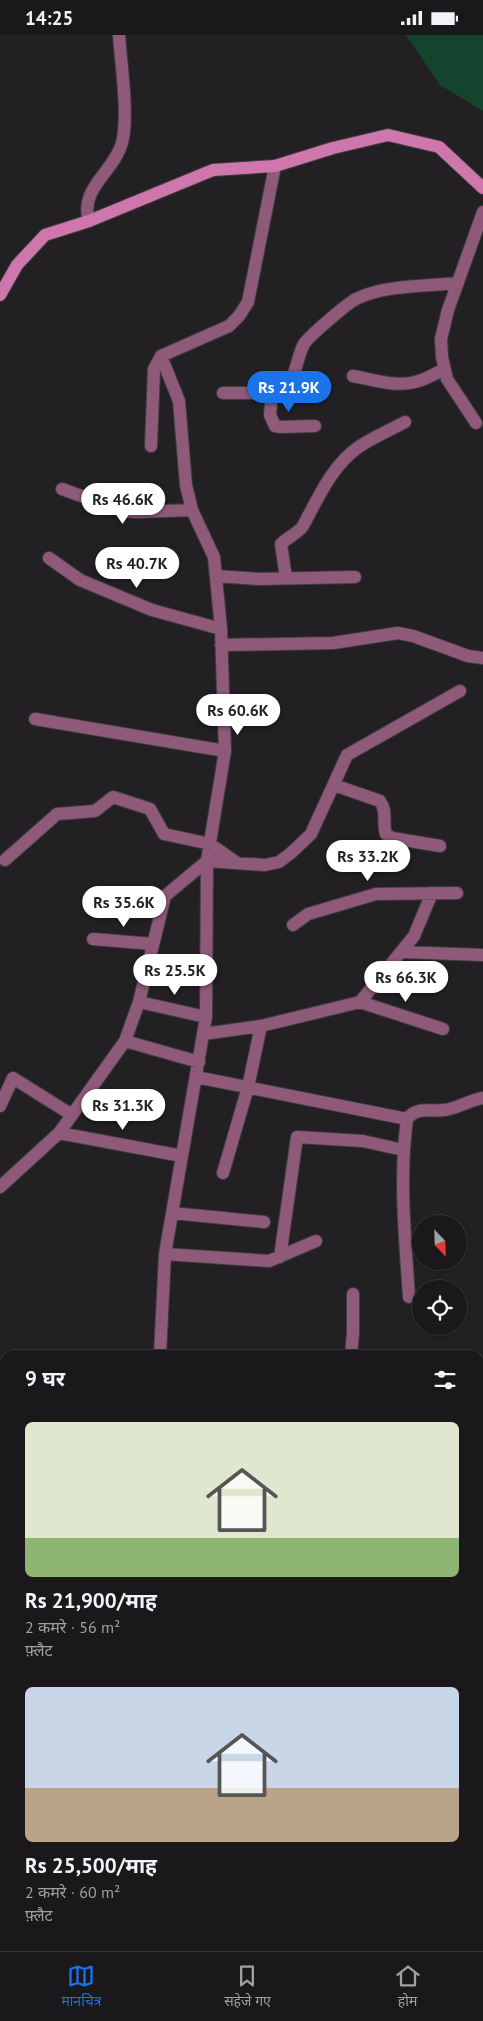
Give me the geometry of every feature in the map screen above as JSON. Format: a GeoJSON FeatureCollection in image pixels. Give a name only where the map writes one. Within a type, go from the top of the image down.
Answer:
{"type":"FeatureCollection","features":[{"type":"Feature","properties":{"kind":"street"},"geometry":{"type":"LineString","coordinates":[[89,221],[86,203],[92,190],[113,162],[122,144],[125,124],[119,35]]}},
{"type":"Feature","properties":{"kind":"street"},"geometry":{"type":"LineString","coordinates":[[0,295],[17,265],[45,235],[89,221],[213,169],[275,166],[333,148],[388,135],[439,147],[483,188]]}},
{"type":"Feature","properties":{"kind":"street"},"geometry":{"type":"LineString","coordinates":[[151,446],[154,369],[161,356],[229,326],[239,316],[248,302],[275,166]]}},
{"type":"Feature","properties":{"kind":"street"},"geometry":{"type":"LineString","coordinates":[[476,423],[446,379],[441,339],[448,309],[483,212]]}},
{"type":"Feature","properties":{"kind":"street"},"geometry":{"type":"LineString","coordinates":[[223,393],[279,391],[287,385],[292,377],[306,342],[355,299],[378,291],[458,283]]}},
{"type":"Feature","properties":{"kind":"street"},"geometry":{"type":"LineString","coordinates":[[160,1350],[165,1254],[206,1017],[207,861],[225,751],[221,645],[214,557],[192,510],[186,485],[179,401],[161,356]]}},
{"type":"Feature","properties":{"kind":"street"},"geometry":{"type":"LineString","coordinates":[[353,376],[386,383],[403,384],[417,382],[444,369]]}},
{"type":"Feature","properties":{"kind":"street"},"geometry":{"type":"LineString","coordinates":[[272,391],[270,415],[275,426],[314,426]]}},
{"type":"Feature","properties":{"kind":"street"},"geometry":{"type":"LineString","coordinates":[[286,578],[281,544],[299,532],[304,526],[328,479],[346,457],[405,422]]}},
{"type":"Feature","properties":{"kind":"street"},"geometry":{"type":"LineString","coordinates":[[62,489],[123,511],[192,510]]}},
{"type":"Feature","properties":{"kind":"street"},"geometry":{"type":"LineString","coordinates":[[49,558],[80,580],[152,611],[220,629]]}},
{"type":"Feature","properties":{"kind":"street"},"geometry":{"type":"LineString","coordinates":[[216,576],[355,577]]}},
{"type":"Feature","properties":{"kind":"street"},"geometry":{"type":"LineString","coordinates":[[221,645],[333,643],[398,633],[413,636],[468,656],[483,658]]}},
{"type":"Feature","properties":{"kind":"street"},"geometry":{"type":"LineString","coordinates":[[0,1187],[59,1133],[125,1041],[139,1002],[165,896],[207,861],[265,865],[279,862],[311,834],[347,755],[460,691]]}},
{"type":"Feature","properties":{"kind":"street"},"geometry":{"type":"LineString","coordinates":[[35,719],[225,751]]}},
{"type":"Feature","properties":{"kind":"street"},"geometry":{"type":"LineString","coordinates":[[334,785],[380,801],[386,815],[384,829],[386,834],[392,838],[440,846]]}},
{"type":"Feature","properties":{"kind":"street"},"geometry":{"type":"LineString","coordinates":[[5,860],[57,813],[95,811],[113,797],[150,809],[164,834],[210,844],[237,863]]}},
{"type":"Feature","properties":{"kind":"street"},"geometry":{"type":"LineString","coordinates":[[360,1002],[414,936],[432,893]]}},
{"type":"Feature","properties":{"kind":"street"},"geometry":{"type":"LineString","coordinates":[[293,925],[308,915],[376,894],[457,893]]}},
{"type":"Feature","properties":{"kind":"street"},"geometry":{"type":"LineString","coordinates":[[93,939],[153,945]]}},
{"type":"Feature","properties":{"kind":"street"},"geometry":{"type":"LineString","coordinates":[[401,952],[483,955]]}},
{"type":"Feature","properties":{"kind":"street"},"geometry":{"type":"LineString","coordinates":[[139,1002],[206,1017]]}},
{"type":"Feature","properties":{"kind":"street"},"geometry":{"type":"LineString","coordinates":[[203,1034],[261,1026],[360,1002],[443,1029]]}},
{"type":"Feature","properties":{"kind":"street"},"geometry":{"type":"LineString","coordinates":[[223,1173],[248,1087],[261,1026]]}},
{"type":"Feature","properties":{"kind":"street"},"geometry":{"type":"LineString","coordinates":[[125,1041],[199,1062]]}},
{"type":"Feature","properties":{"kind":"street"},"geometry":{"type":"LineString","coordinates":[[196,1077],[407,1119]]}},
{"type":"Feature","properties":{"kind":"street"},"geometry":{"type":"LineString","coordinates":[[0,1105],[13,1078],[72,1115]]}},
{"type":"Feature","properties":{"kind":"street"},"geometry":{"type":"LineString","coordinates":[[409,1297],[403,1213],[403,1150],[407,1119],[412,1113],[418,1111],[450,1109],[483,1098]]}},
{"type":"Feature","properties":{"kind":"street"},"geometry":{"type":"LineString","coordinates":[[59,1133],[182,1156]]}},
{"type":"Feature","properties":{"kind":"street"},"geometry":{"type":"LineString","coordinates":[[280,1257],[297,1137],[363,1141],[403,1150]]}},
{"type":"Feature","properties":{"kind":"street"},"geometry":{"type":"LineString","coordinates":[[172,1213],[264,1222]]}},
{"type":"Feature","properties":{"kind":"street"},"geometry":{"type":"LineString","coordinates":[[165,1254],[269,1261],[316,1241]]}},
{"type":"Feature","properties":{"kind":"street"},"geometry":{"type":"LineString","coordinates":[[351,1350],[353,1294]]}},
{"type":"Feature","properties":{"kind":"green space"},"geometry":{"type":"Polygon","coordinates":[[[406,35],[483,35],[483,111],[440,85],[406,35]]]}}]}
